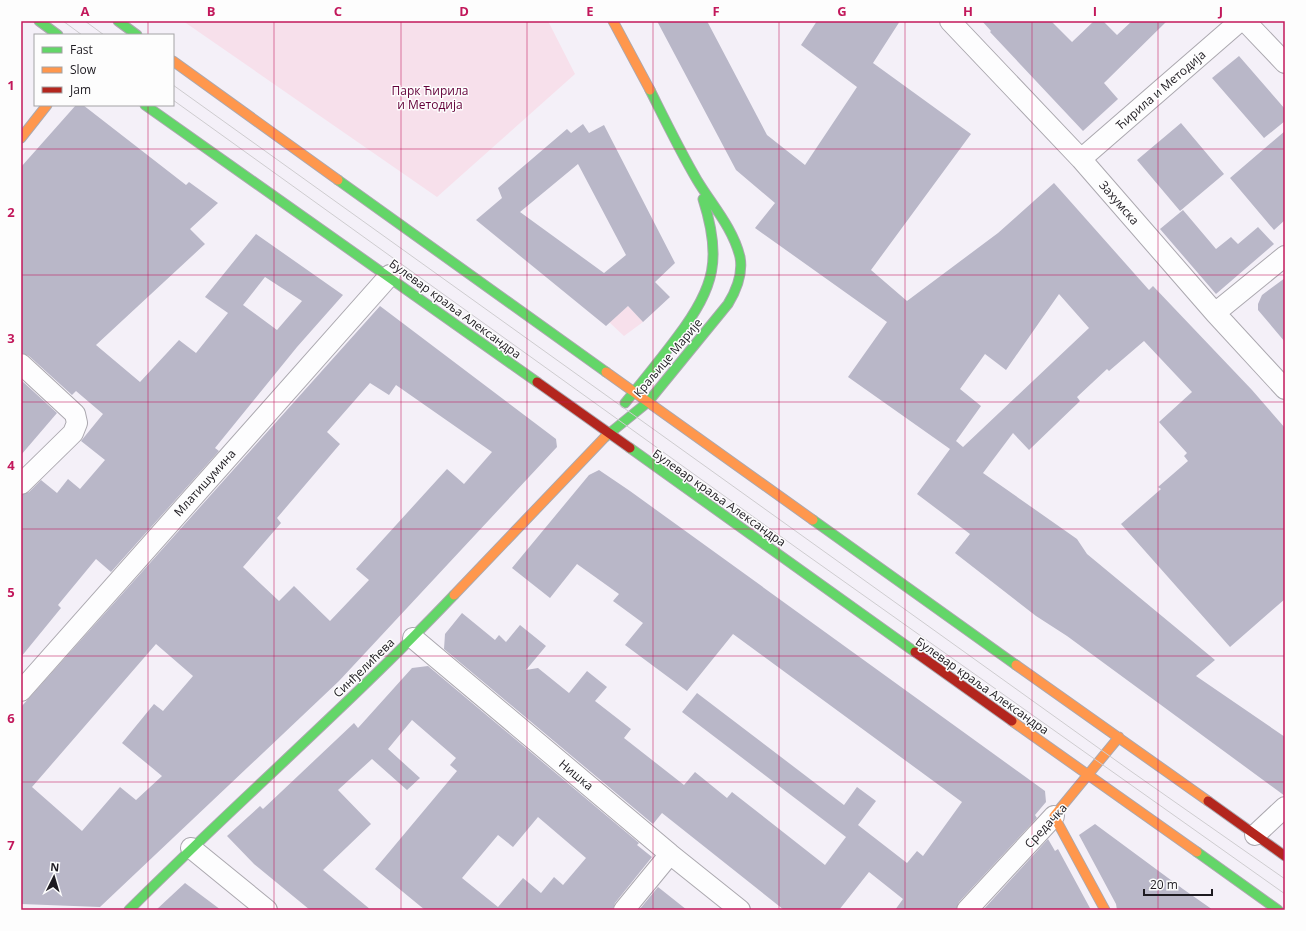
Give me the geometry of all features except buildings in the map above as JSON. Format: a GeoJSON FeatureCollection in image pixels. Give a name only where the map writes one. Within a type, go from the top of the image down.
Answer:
{"type":"FeatureCollection","features":[{"type":"Feature","properties":{"kind":"main road"},"geometry":{"type":"LineString","coordinates":[[39,21],[57,34]]}},
{"type":"Feature","properties":{"kind":"main road"},"geometry":{"type":"LineString","coordinates":[[118,21],[136,34]]}},
{"type":"Feature","properties":{"kind":"main road","name":"Краљице Марије"},"geometry":{"type":"LineString","coordinates":[[608,434],[648,402],[728,304],[738,285],[740,259],[733,235],[696,180],[613,21]]}},
{"type":"Feature","properties":{"kind":"main road"},"geometry":{"type":"LineString","coordinates":[[174,62],[1285,856]]}},
{"type":"Feature","properties":{"kind":"main road"},"geometry":{"type":"LineString","coordinates":[[21,138],[46,106]]}},
{"type":"Feature","properties":{"kind":"main road","name":"Булевар краља Александра"},"geometry":{"type":"LineString","coordinates":[[146,106],[390,275],[608,434],[1278,910]]}},
{"type":"Feature","properties":{"kind":"main road","name":"Краљице Марије"},"geometry":{"type":"LineString","coordinates":[[608,434],[617,414],[690,319],[700,305],[708,288],[711,272],[712,234],[709,217],[696,180]]}},
{"type":"Feature","properties":{"kind":"main road","name":"Синђелићева"},"geometry":{"type":"LineString","coordinates":[[129,910],[191,848],[413,638],[608,434]]}},
{"type":"Feature","properties":{"kind":"main road","name":"Средачка"},"geometry":{"type":"LineString","coordinates":[[1054,816],[1089,776],[1119,737]]}},
{"type":"Feature","properties":{"kind":"main road"},"geometry":{"type":"LineString","coordinates":[[1054,816],[1105,910]]}},
{"type":"Feature","properties":{"kind":"street","name":"Захумска"},"geometry":{"type":"LineString","coordinates":[[950,21],[1081,159],[1215,313],[1285,389]]}},
{"type":"Feature","properties":{"kind":"street","name":"Ћирила и Методија"},"geometry":{"type":"LineString","coordinates":[[1081,159],[1240,21]]}},
{"type":"Feature","properties":{"kind":"street"},"geometry":{"type":"LineString","coordinates":[[1245,21],[1285,63]]}},
{"type":"Feature","properties":{"kind":"street"},"geometry":{"type":"LineString","coordinates":[[1215,313],[1285,256]]}},
{"type":"Feature","properties":{"kind":"street","name":"Млатишумина"},"geometry":{"type":"LineString","coordinates":[[21,691],[390,275]]}},
{"type":"Feature","properties":{"kind":"street"},"geometry":{"type":"LineString","coordinates":[[21,364],[75,414],[77,423],[73,433],[21,484]]}},
{"type":"Feature","properties":{"kind":"street","name":"Нишка"},"geometry":{"type":"LineString","coordinates":[[413,638],[670,854],[740,910]]}},
{"type":"Feature","properties":{"kind":"street"},"geometry":{"type":"LineString","coordinates":[[1255,835],[1285,807]]}},
{"type":"Feature","properties":{"kind":"street","name":"Средачка"},"geometry":{"type":"LineString","coordinates":[[967,910],[1054,816]]}},
{"type":"Feature","properties":{"kind":"street"},"geometry":{"type":"LineString","coordinates":[[191,848],[267,910]]}},
{"type":"Feature","properties":{"kind":"street"},"geometry":{"type":"LineString","coordinates":[[624,910],[670,854]]}},
{"type":"Feature","properties":{"kind":"green space","name":"Парк Ћирила и Методија"},"geometry":{"type":"Polygon","coordinates":[[[183,21],[548,21],[575,74],[437,197],[183,21]]]}},
{"type":"Feature","properties":{"kind":"green space"},"geometry":{"type":"Polygon","coordinates":[[[628,306],[643,322],[624,336],[609,322],[628,306]]]}},
{"type":"Feature","properties":{"kind":"tram line"},"geometry":{"type":"LineString","coordinates":[[63,21],[81,34]]}},
{"type":"Feature","properties":{"kind":"tram line"},"geometry":{"type":"LineString","coordinates":[[85,21],[103,34]]}},
{"type":"Feature","properties":{"kind":"tram line"},"geometry":{"type":"LineString","coordinates":[[174,86],[1132,772],[1285,879]]}},
{"type":"Feature","properties":{"kind":"tram line"},"geometry":{"type":"LineString","coordinates":[[174,101],[801,551],[1285,894]]}},
{"type":"Feature","properties":{"kind":"traffic: fast"},"geometry":{"type":"LineString","coordinates":[[39,21],[57,34]]}},
{"type":"Feature","properties":{"kind":"traffic: fast"},"geometry":{"type":"LineString","coordinates":[[118,21],[136,34]]}},
{"type":"Feature","properties":{"kind":"traffic: fast"},"geometry":{"type":"LineString","coordinates":[[605,437],[648,402],[728,304],[736,288],[741,269],[737,246],[727,226],[691,169],[650,90]]}},
{"type":"Feature","properties":{"kind":"traffic: fast"},"geometry":{"type":"LineString","coordinates":[[146,106],[537,382]]}},
{"type":"Feature","properties":{"kind":"traffic: fast"},"geometry":{"type":"LineString","coordinates":[[338,180],[606,372]]}},
{"type":"Feature","properties":{"kind":"traffic: fast"},"geometry":{"type":"LineString","coordinates":[[625,403],[678,336],[700,302],[707,287],[712,271],[713,255],[709,220],[703,199]]}},
{"type":"Feature","properties":{"kind":"traffic: fast"},"geometry":{"type":"LineString","coordinates":[[630,448],[915,652]]}},
{"type":"Feature","properties":{"kind":"traffic: fast"},"geometry":{"type":"LineString","coordinates":[[813,520],[1016,665]]}},
{"type":"Feature","properties":{"kind":"traffic: fast"},"geometry":{"type":"LineString","coordinates":[[129,910],[169,870],[334,714],[454,595]]}},
{"type":"Feature","properties":{"kind":"traffic: fast"},"geometry":{"type":"LineString","coordinates":[[1197,852],[1278,910]]}},
{"type":"Feature","properties":{"kind":"traffic: slow"},"geometry":{"type":"LineString","coordinates":[[613,21],[650,90]]}},
{"type":"Feature","properties":{"kind":"traffic: slow"},"geometry":{"type":"LineString","coordinates":[[174,62],[338,180]]}},
{"type":"Feature","properties":{"kind":"traffic: slow"},"geometry":{"type":"LineString","coordinates":[[21,138],[46,106]]}},
{"type":"Feature","properties":{"kind":"traffic: slow"},"geometry":{"type":"LineString","coordinates":[[606,372],[813,520]]}},
{"type":"Feature","properties":{"kind":"traffic: slow"},"geometry":{"type":"LineString","coordinates":[[454,595],[605,437]]}},
{"type":"Feature","properties":{"kind":"traffic: slow"},"geometry":{"type":"LineString","coordinates":[[1016,665],[1208,801]]}},
{"type":"Feature","properties":{"kind":"traffic: slow"},"geometry":{"type":"LineString","coordinates":[[1012,721],[1197,852]]}},
{"type":"Feature","properties":{"kind":"traffic: slow"},"geometry":{"type":"LineString","coordinates":[[1105,910],[1054,816],[1119,737]]}},
{"type":"Feature","properties":{"kind":"traffic: jam"},"geometry":{"type":"LineString","coordinates":[[537,382],[630,448]]}},
{"type":"Feature","properties":{"kind":"traffic: jam"},"geometry":{"type":"LineString","coordinates":[[915,652],[1012,721]]}},
{"type":"Feature","properties":{"kind":"traffic: jam"},"geometry":{"type":"LineString","coordinates":[[1208,801],[1285,856]]}}]}
